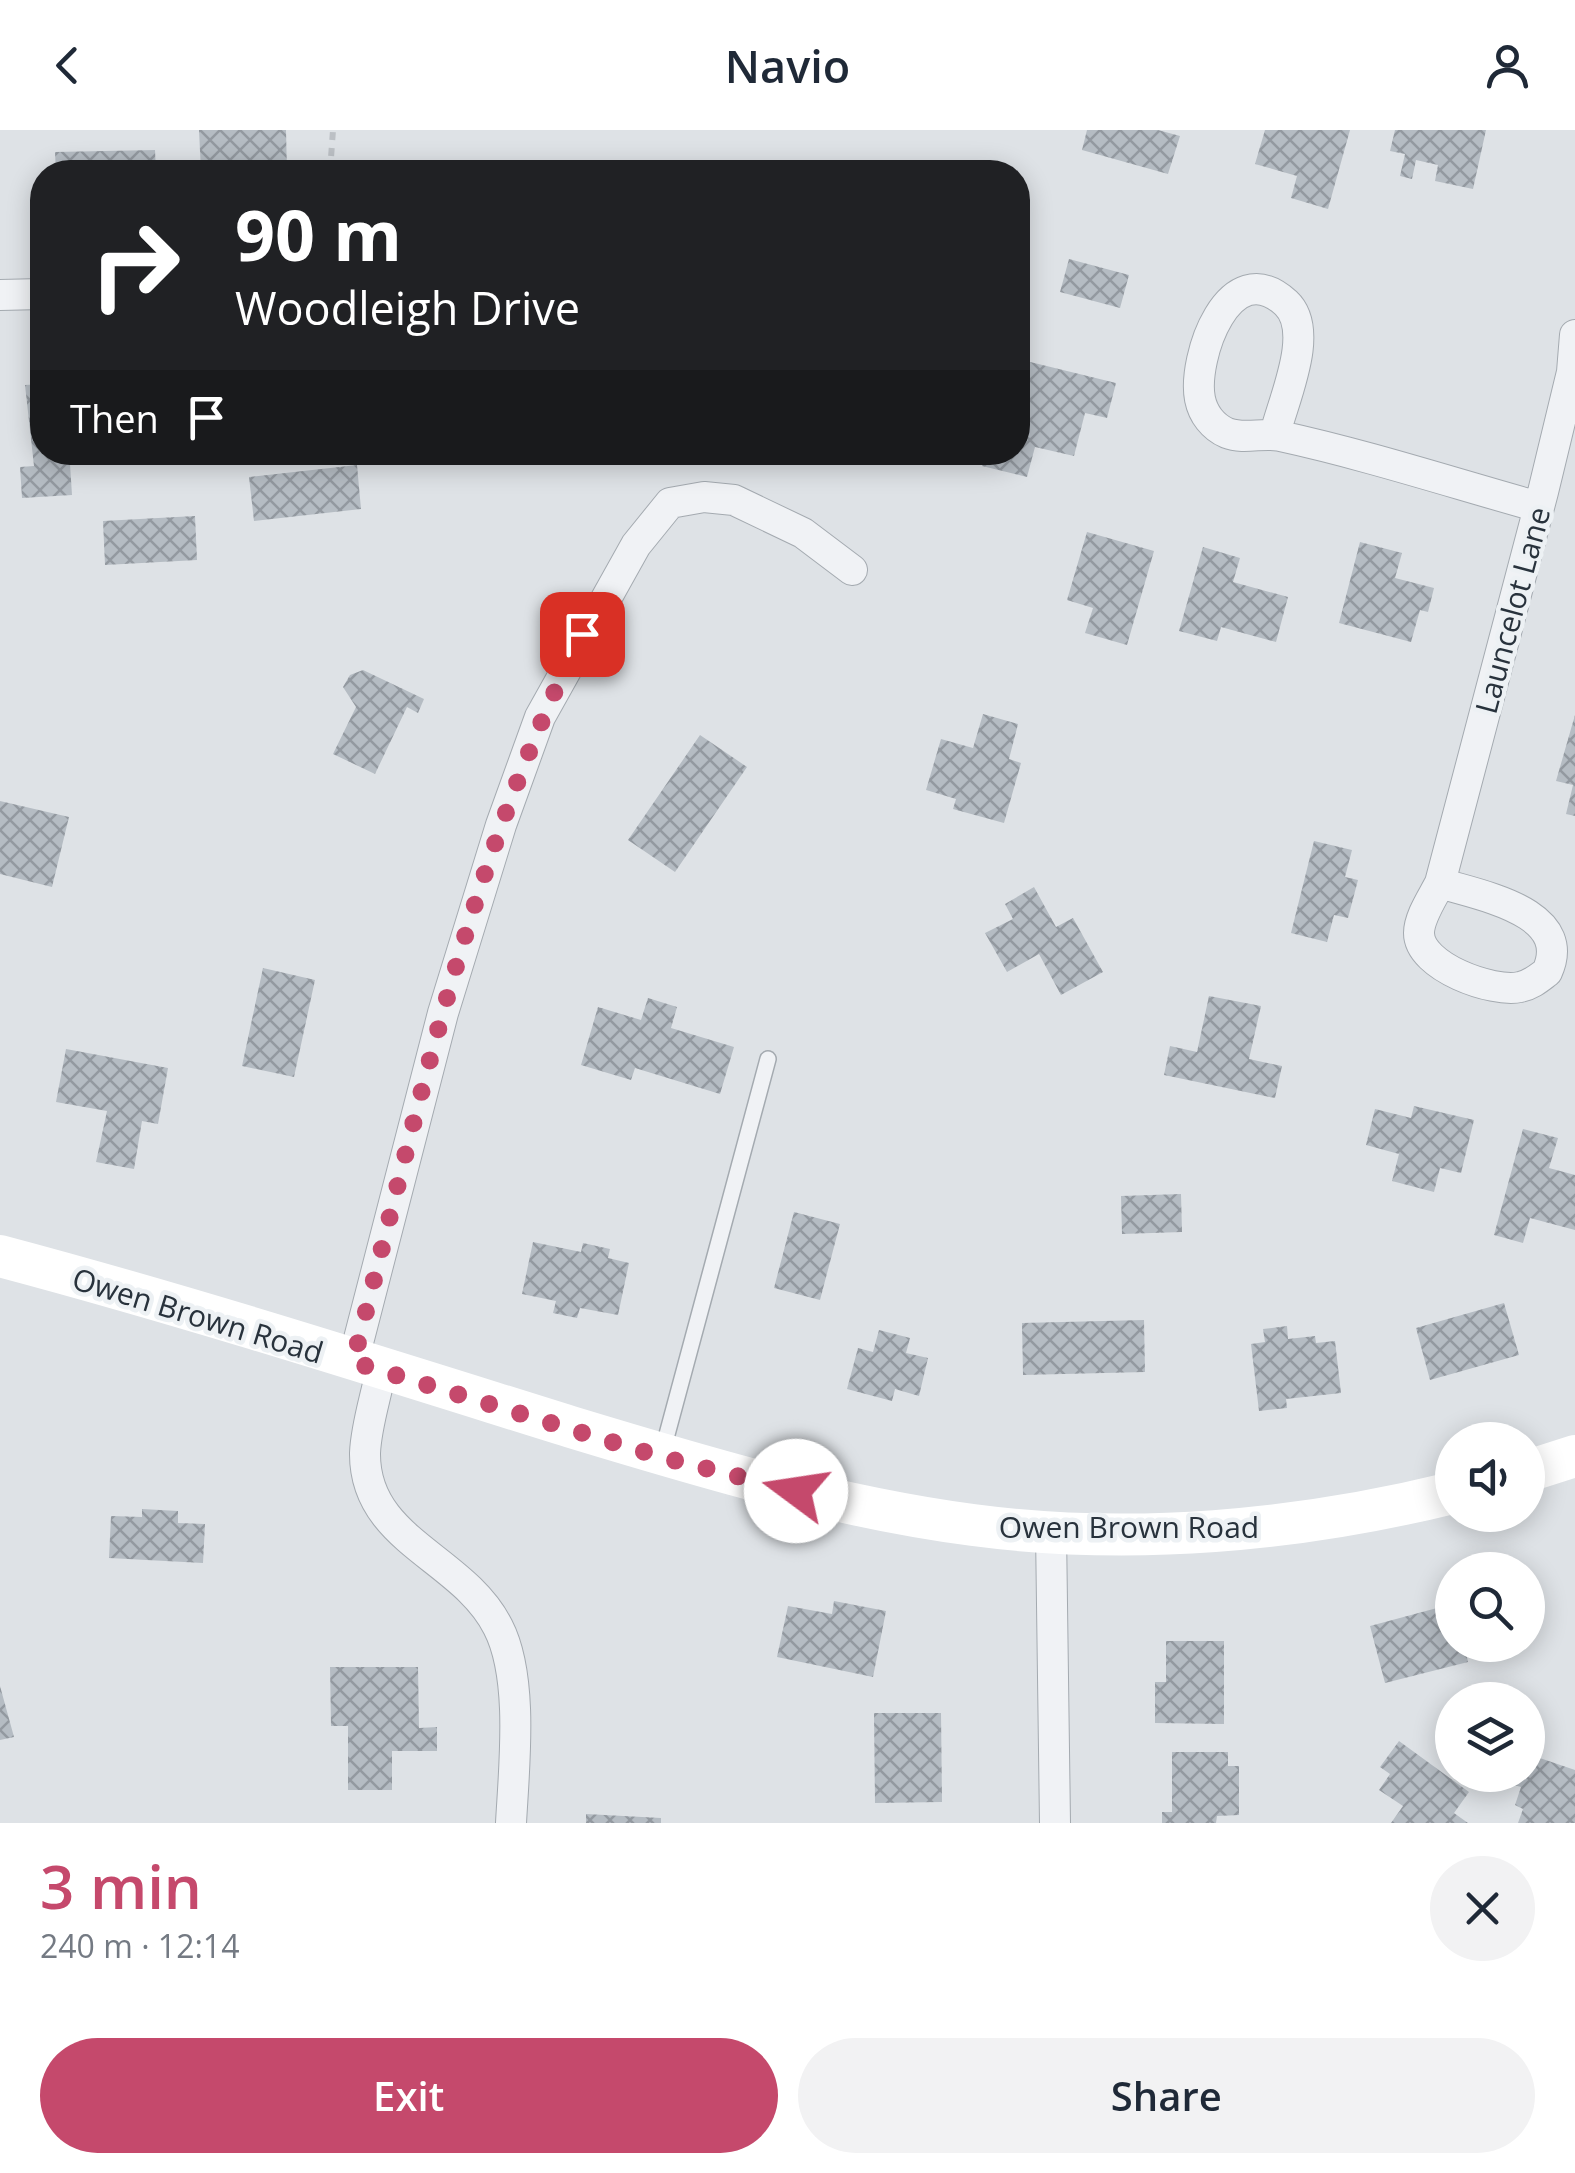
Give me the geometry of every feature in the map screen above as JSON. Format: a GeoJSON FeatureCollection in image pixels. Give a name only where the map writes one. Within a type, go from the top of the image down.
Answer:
{"type":"FeatureCollection","features":[{"type":"Feature","properties":{"kind":"street"},"geometry":{"type":"LineString","coordinates":[[1275,434],[1299,340],[1297,322],[1290,307],[1278,296],[1264,291],[1242,292],[1227,299],[1218,312],[1198,387],[1208,420],[1224,432],[1275,434],[1539,507]]}},
{"type":"Feature","properties":{"kind":"street"},"geometry":{"type":"LineString","coordinates":[[0,295],[30,294]]}},
{"type":"Feature","properties":{"kind":"street","name":"Launcelot Lane"},"geometry":{"type":"LineString","coordinates":[[1440,883],[1539,507],[1572,372],[1575,335]]}},
{"type":"Feature","properties":{"kind":"street"},"geometry":{"type":"LineString","coordinates":[[511,1823],[512,1699],[501,1630],[464,1581],[390,1524],[377,1507],[365,1448],[367,1366],[443,1014],[501,825],[540,717],[636,545],[670,503],[704,496],[734,500],[769,513],[852,570]]}},
{"type":"Feature","properties":{"kind":"street","name":"Owen Brown Road"},"geometry":{"type":"LineString","coordinates":[[0,1256],[661,1457],[894,1513],[1051,1532],[1250,1529],[1327,1519],[1435,1497]]}},
{"type":"Feature","properties":{"kind":"street"},"geometry":{"type":"LineString","coordinates":[[1545,1466],[1575,1456]]}},
{"type":"Feature","properties":{"kind":"street"},"geometry":{"type":"LineString","coordinates":[[1051,1532],[1055,1823]]}},
{"type":"Feature","properties":{"kind":"lane"},"geometry":{"type":"LineString","coordinates":[[661,1457],[768,1059]]}},
{"type":"Feature","properties":{"kind":"path"},"geometry":{"type":"LineString","coordinates":[[331,160],[334,130]]}},
{"type":"Feature","properties":{"kind":"building"},"geometry":{"type":"Polygon","coordinates":[[[199,130],[286,130],[287,160],[200,160],[199,130]]]}},
{"type":"Feature","properties":{"kind":"building"},"geometry":{"type":"Polygon","coordinates":[[[1087,130],[1158,130],[1180,136],[1168,174],[1082,150],[1087,130]]]}},
{"type":"Feature","properties":{"kind":"building"},"geometry":{"type":"Polygon","coordinates":[[[1265,130],[1350,130],[1328,209],[1291,198],[1297,176],[1255,164],[1265,130]]]}},
{"type":"Feature","properties":{"kind":"building"},"geometry":{"type":"Polygon","coordinates":[[[1395,130],[1486,130],[1473,189],[1435,181],[1438,165],[1416,160],[1412,179],[1400,176],[1405,154],[1390,151],[1395,130]]]}},
{"type":"Feature","properties":{"kind":"building"},"geometry":{"type":"Polygon","coordinates":[[[155,150],[155,160],[55,160],[55,152],[155,150]]]}},
{"type":"Feature","properties":{"kind":"building"},"geometry":{"type":"Polygon","coordinates":[[[1069,259],[1129,275],[1120,308],[1060,292],[1069,259]]]}},
{"type":"Feature","properties":{"kind":"building"},"geometry":{"type":"Polygon","coordinates":[[[1030,362],[1116,383],[1107,418],[1085,413],[1074,456],[1035,447],[1027,477],[982,466],[1030,465],[1030,362]]]}},
{"type":"Feature","properties":{"kind":"building"},"geometry":{"type":"Polygon","coordinates":[[[25,385],[30,385],[30,430],[25,385]]]}},
{"type":"Feature","properties":{"kind":"building"},"geometry":{"type":"Polygon","coordinates":[[[70,465],[72,495],[22,498],[20,467],[70,465]]]}},
{"type":"Feature","properties":{"kind":"building"},"geometry":{"type":"Polygon","coordinates":[[[357,465],[361,509],[254,521],[249,477],[357,465]]]}},
{"type":"Feature","properties":{"kind":"building"},"geometry":{"type":"Polygon","coordinates":[[[195,516],[197,560],[105,565],[103,521],[195,516]]]}},
{"type":"Feature","properties":{"kind":"building"},"geometry":{"type":"Polygon","coordinates":[[[1087,532],[1154,551],[1127,645],[1085,633],[1093,608],[1067,600],[1087,532]]]}},
{"type":"Feature","properties":{"kind":"building"},"geometry":{"type":"Polygon","coordinates":[[[1360,542],[1402,553],[1395,578],[1434,588],[1428,612],[1420,610],[1411,642],[1339,623],[1360,542]]]}},
{"type":"Feature","properties":{"kind":"building"},"geometry":{"type":"Polygon","coordinates":[[[1203,547],[1240,558],[1233,582],[1288,597],[1276,642],[1221,627],[1217,641],[1179,631],[1203,547]]]}},
{"type":"Feature","properties":{"kind":"building"},"geometry":{"type":"Polygon","coordinates":[[[363,670],[424,699],[418,713],[407,707],[375,774],[333,754],[356,707],[343,687],[350,675],[363,670]]]}},
{"type":"Feature","properties":{"kind":"building"},"geometry":{"type":"Polygon","coordinates":[[[983,714],[1018,724],[1009,759],[1021,763],[1004,823],[953,809],[956,799],[926,790],[941,739],[973,748],[983,714]]]}},
{"type":"Feature","properties":{"kind":"building"},"geometry":{"type":"Polygon","coordinates":[[[1575,715],[1575,816],[1566,814],[1573,785],[1556,781],[1575,715]]]}},
{"type":"Feature","properties":{"kind":"building"},"geometry":{"type":"Polygon","coordinates":[[[700,735],[747,767],[675,872],[628,840],[700,735]]]}},
{"type":"Feature","properties":{"kind":"building"},"geometry":{"type":"Polygon","coordinates":[[[0,801],[69,817],[52,887],[0,874],[0,801]]]}},
{"type":"Feature","properties":{"kind":"building"},"geometry":{"type":"Polygon","coordinates":[[[1314,841],[1352,850],[1345,877],[1358,880],[1348,918],[1334,915],[1327,942],[1291,933],[1314,841]]]}},
{"type":"Feature","properties":{"kind":"building"},"geometry":{"type":"Polygon","coordinates":[[[1034,887],[1056,927],[1073,918],[1103,972],[1061,995],[1039,954],[1007,972],[985,933],[1013,919],[1005,904],[1034,887]]]}},
{"type":"Feature","properties":{"kind":"building"},"geometry":{"type":"Polygon","coordinates":[[[263,968],[315,980],[294,1077],[242,1066],[263,968]]]}},
{"type":"Feature","properties":{"kind":"building"},"geometry":{"type":"Polygon","coordinates":[[[1209,996],[1261,1006],[1249,1059],[1282,1066],[1275,1098],[1164,1075],[1170,1046],[1197,1052],[1209,996]]]}},
{"type":"Feature","properties":{"kind":"building"},"geometry":{"type":"Polygon","coordinates":[[[648,998],[677,1007],[671,1028],[734,1047],[720,1094],[635,1068],[631,1080],[581,1065],[598,1007],[641,1020],[648,998]]]}},
{"type":"Feature","properties":{"kind":"building"},"geometry":{"type":"Polygon","coordinates":[[[66,1049],[168,1068],[158,1124],[142,1121],[134,1169],[96,1162],[107,1111],[56,1102],[66,1049]]]}},
{"type":"Feature","properties":{"kind":"building"},"geometry":{"type":"Polygon","coordinates":[[[1414,1106],[1474,1120],[1461,1173],[1440,1168],[1434,1192],[1392,1181],[1399,1154],[1366,1145],[1375,1109],[1411,1118],[1414,1106]]]}},
{"type":"Feature","properties":{"kind":"building"},"geometry":{"type":"Polygon","coordinates":[[[1523,1129],[1558,1138],[1549,1168],[1575,1175],[1575,1230],[1530,1218],[1523,1243],[1494,1235],[1523,1129]]]}},
{"type":"Feature","properties":{"kind":"building"},"geometry":{"type":"Polygon","coordinates":[[[1181,1194],[1182,1232],[1122,1234],[1121,1196],[1181,1194]]]}},
{"type":"Feature","properties":{"kind":"building"},"geometry":{"type":"Polygon","coordinates":[[[794,1212],[840,1224],[820,1300],[774,1288],[794,1212]]]}},
{"type":"Feature","properties":{"kind":"building"},"geometry":{"type":"Polygon","coordinates":[[[533,1242],[581,1252],[583,1243],[610,1249],[608,1258],[629,1263],[618,1315],[580,1308],[577,1318],[553,1313],[556,1301],[522,1294],[533,1242]]]}},
{"type":"Feature","properties":{"kind":"building"},"geometry":{"type":"Polygon","coordinates":[[[1504,1303],[1519,1355],[1430,1380],[1416,1328],[1504,1303]]]}},
{"type":"Feature","properties":{"kind":"building"},"geometry":{"type":"Polygon","coordinates":[[[1144,1320],[1145,1372],[1023,1375],[1022,1323],[1144,1320]]]}},
{"type":"Feature","properties":{"kind":"building"},"geometry":{"type":"Polygon","coordinates":[[[1287,1326],[1288,1339],[1315,1336],[1316,1343],[1335,1341],[1341,1393],[1286,1399],[1287,1408],[1259,1411],[1251,1344],[1265,1342],[1263,1329],[1287,1326]]]}},
{"type":"Feature","properties":{"kind":"building"},"geometry":{"type":"Polygon","coordinates":[[[879,1330],[910,1338],[906,1353],[928,1358],[919,1396],[895,1389],[892,1401],[847,1389],[858,1348],[873,1352],[879,1330]]]}},
{"type":"Feature","properties":{"kind":"building"},"geometry":{"type":"Polygon","coordinates":[[[142,1509],[178,1511],[178,1523],[205,1524],[203,1563],[109,1558],[111,1516],[142,1517],[142,1509]]]}},
{"type":"Feature","properties":{"kind":"building"},"geometry":{"type":"Polygon","coordinates":[[[834,1601],[886,1611],[873,1677],[777,1657],[788,1606],[832,1614],[834,1601]]]}},
{"type":"Feature","properties":{"kind":"building"},"geometry":{"type":"Polygon","coordinates":[[[1435,1609],[1435,1662],[1468,1662],[1385,1683],[1370,1626],[1435,1609]]]}},
{"type":"Feature","properties":{"kind":"building"},"geometry":{"type":"Polygon","coordinates":[[[1166,1641],[1224,1641],[1224,1724],[1155,1723],[1155,1682],[1166,1682],[1166,1641]]]}},
{"type":"Feature","properties":{"kind":"building"},"geometry":{"type":"Polygon","coordinates":[[[330,1667],[418,1667],[419,1728],[437,1727],[437,1751],[392,1751],[392,1790],[348,1790],[348,1726],[331,1726],[330,1667]]]}},
{"type":"Feature","properties":{"kind":"building"},"geometry":{"type":"Polygon","coordinates":[[[0,1686],[14,1737],[0,1740],[0,1686]]]}},
{"type":"Feature","properties":{"kind":"building"},"geometry":{"type":"Polygon","coordinates":[[[874,1713],[941,1713],[942,1802],[875,1803],[874,1713]]]}},
{"type":"Feature","properties":{"kind":"building"},"geometry":{"type":"Polygon","coordinates":[[[1399,1741],[1435,1767],[1435,1792],[1469,1792],[1454,1813],[1468,1823],[1391,1823],[1403,1806],[1379,1790],[1390,1774],[1380,1767],[1399,1741]]]}},
{"type":"Feature","properties":{"kind":"building"},"geometry":{"type":"Polygon","coordinates":[[[1172,1752],[1228,1752],[1228,1766],[1239,1766],[1239,1815],[1217,1816],[1216,1823],[1162,1823],[1162,1812],[1172,1812],[1172,1752]]]}},
{"type":"Feature","properties":{"kind":"building"},"geometry":{"type":"Polygon","coordinates":[[[1545,1760],[1575,1770],[1575,1823],[1518,1823],[1523,1809],[1515,1805],[1519,1792],[1545,1792],[1545,1760]]]}},
{"type":"Feature","properties":{"kind":"building"},"geometry":{"type":"Polygon","coordinates":[[[586,1814],[661,1818],[661,1823],[586,1823],[586,1814]]]}},
{"type":"Feature","properties":{"kind":"route"},"geometry":{"type":"LineString","coordinates":[[582,634],[540,717],[501,825],[443,1014],[353,1362],[661,1457],[796,1491]]}}]}
